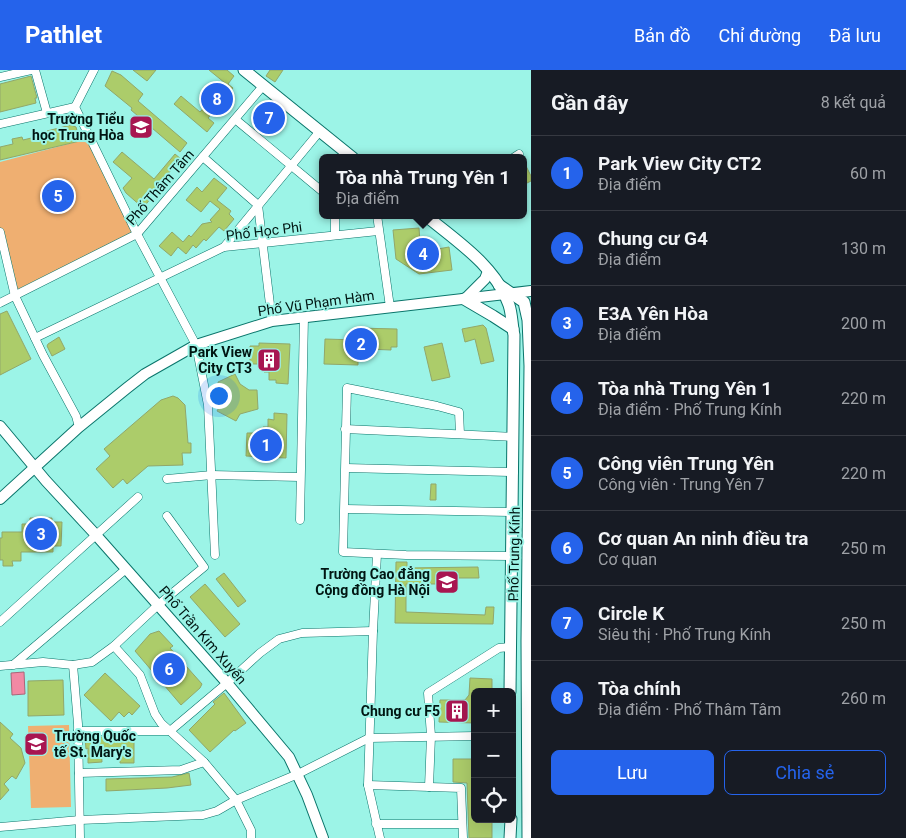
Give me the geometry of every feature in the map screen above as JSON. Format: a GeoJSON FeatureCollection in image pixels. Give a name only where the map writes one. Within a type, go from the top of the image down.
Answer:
{"type":"FeatureCollection","features":[{"type":"Feature","properties":{"kind":"main road"},"geometry":{"type":"LineString","coordinates":[[244,70],[348,154]]}},
{"type":"Feature","properties":{"kind":"main road","name":"Phố Trung Kính"},"geometry":{"type":"LineString","coordinates":[[432,219],[488,271],[505,291],[524,302],[530,318],[527,641],[528,838]]}},
{"type":"Feature","properties":{"kind":"main road","name":"Phố Trung Kính"},"geometry":{"type":"LineString","coordinates":[[505,291],[513,329],[514,472],[510,688]]}},
{"type":"Feature","properties":{"kind":"main road"},"geometry":{"type":"LineString","coordinates":[[464,299],[513,329]]}},
{"type":"Feature","properties":{"kind":"main road"},"geometry":{"type":"LineString","coordinates":[[510,823],[510,838]]}},
{"type":"Feature","properties":{"kind":"street"},"geometry":{"type":"LineString","coordinates":[[0,77],[31,70]]}},
{"type":"Feature","properties":{"kind":"street"},"geometry":{"type":"LineString","coordinates":[[36,70],[47,113]]}},
{"type":"Feature","properties":{"kind":"street"},"geometry":{"type":"LineString","coordinates":[[0,124],[75,106],[94,70]]}},
{"type":"Feature","properties":{"kind":"street","name":"Phố Thâm Tâm"},"geometry":{"type":"LineString","coordinates":[[0,303],[137,234],[263,86]]}},
{"type":"Feature","properties":{"kind":"street"},"geometry":{"type":"LineString","coordinates":[[75,106],[137,234],[196,345],[208,405],[215,555]]}},
{"type":"Feature","properties":{"kind":"street"},"geometry":{"type":"LineString","coordinates":[[235,119],[319,189]]}},
{"type":"Feature","properties":{"kind":"street"},"geometry":{"type":"LineString","coordinates":[[224,247],[320,131]]}},
{"type":"Feature","properties":{"kind":"street"},"geometry":{"type":"LineString","coordinates":[[202,157],[258,205],[272,321]]}},
{"type":"Feature","properties":{"kind":"street"},"geometry":{"type":"LineString","coordinates":[[334,235],[335,219]]}},
{"type":"Feature","properties":{"kind":"street"},"geometry":{"type":"LineString","coordinates":[[377,219],[390,307]]}},
{"type":"Feature","properties":{"kind":"street","name":"Phố Học Phi"},"geometry":{"type":"LineString","coordinates":[[35,338],[224,247],[378,231]]}},
{"type":"Feature","properties":{"kind":"street"},"geometry":{"type":"LineString","coordinates":[[0,232],[15,296],[76,416],[79,427]]}},
{"type":"Feature","properties":{"kind":"street"},"geometry":{"type":"LineString","coordinates":[[464,299],[486,279],[488,271]]}},
{"type":"Feature","properties":{"kind":"street","name":"Phố Vũ Phạm Hàm"},"geometry":{"type":"LineString","coordinates":[[0,499],[79,427],[127,388],[145,374],[196,345],[272,321],[464,299],[505,291],[531,291]]}},
{"type":"Feature","properties":{"kind":"street"},"geometry":{"type":"LineString","coordinates":[[300,520],[304,317]]}},
{"type":"Feature","properties":{"kind":"street"},"geometry":{"type":"LineString","coordinates":[[460,434],[459,412],[347,388],[343,552],[512,556]]}},
{"type":"Feature","properties":{"kind":"street","name":"Phố Trần Kim Xuyến"},"geometry":{"type":"LineString","coordinates":[[0,426],[35,468],[227,683],[289,757],[298,774],[323,838]]}},
{"type":"Feature","properties":{"kind":"street"},"geometry":{"type":"LineString","coordinates":[[346,429],[513,437]]}},
{"type":"Feature","properties":{"kind":"street"},"geometry":{"type":"LineString","coordinates":[[346,468],[514,472]]}},
{"type":"Feature","properties":{"kind":"street"},"geometry":{"type":"LineString","coordinates":[[167,479],[212,475],[300,477]]}},
{"type":"Feature","properties":{"kind":"street"},"geometry":{"type":"LineString","coordinates":[[0,622],[138,497]]}},
{"type":"Feature","properties":{"kind":"street"},"geometry":{"type":"LineString","coordinates":[[345,508],[513,512]]}},
{"type":"Feature","properties":{"kind":"street"},"geometry":{"type":"LineString","coordinates":[[0,666],[43,662],[73,665],[92,662],[114,646],[158,605],[204,567],[167,516]]}},
{"type":"Feature","properties":{"kind":"street"},"geometry":{"type":"LineString","coordinates":[[377,554],[368,784],[380,838]]}},
{"type":"Feature","properties":{"kind":"street"},"geometry":{"type":"LineString","coordinates":[[13,666],[126,569]]}},
{"type":"Feature","properties":{"kind":"street"},"geometry":{"type":"LineString","coordinates":[[78,731],[170,732],[260,653],[279,639],[302,633],[373,631]]}},
{"type":"Feature","properties":{"kind":"street"},"geometry":{"type":"LineString","coordinates":[[37,645],[43,662]]}},
{"type":"Feature","properties":{"kind":"street"},"geometry":{"type":"LineString","coordinates":[[114,646],[140,675],[155,714],[170,732],[204,762],[236,800],[251,830],[251,838]]}},
{"type":"Feature","properties":{"kind":"street"},"geometry":{"type":"LineString","coordinates":[[429,787],[431,736],[428,693],[499,648],[510,647]]}},
{"type":"Feature","properties":{"kind":"street"},"geometry":{"type":"LineString","coordinates":[[73,665],[78,731],[80,838]]}},
{"type":"Feature","properties":{"kind":"street"},"geometry":{"type":"LineString","coordinates":[[0,827],[80,820],[203,815],[217,811],[236,800],[298,774],[369,738],[471,736]]}},
{"type":"Feature","properties":{"kind":"street"},"geometry":{"type":"LineString","coordinates":[[79,773],[181,770],[204,762]]}},
{"type":"Feature","properties":{"kind":"street"},"geometry":{"type":"LineString","coordinates":[[368,784],[461,788],[462,838]]}},
{"type":"Feature","properties":{"kind":"street"},"geometry":{"type":"LineString","coordinates":[[376,824],[462,824]]}},
{"type":"Feature","properties":{"kind":"shaded area"},"geometry":{"type":"Polygon","coordinates":[[[80,141],[89,143],[137,234],[15,296],[0,230],[0,162],[80,141]]]}},
{"type":"Feature","properties":{"kind":"shaded area"},"geometry":{"type":"Polygon","coordinates":[[[24,672],[25,694],[12,695],[11,673],[24,672]]]}},
{"type":"Feature","properties":{"kind":"shaded area"},"geometry":{"type":"Polygon","coordinates":[[[69,725],[71,807],[31,808],[28,726],[69,725]]]}},
{"type":"Feature","properties":{"kind":"building"},"geometry":{"type":"Polygon","coordinates":[[[133,70],[156,70],[147,81],[133,70]]]}},
{"type":"Feature","properties":{"kind":"building"},"geometry":{"type":"Polygon","coordinates":[[[209,70],[227,70],[234,76],[228,84],[233,88],[208,118],[214,123],[207,132],[174,104],[181,96],[200,112],[208,103],[200,96],[207,88],[215,94],[225,83],[209,70]]]}},
{"type":"Feature","properties":{"kind":"building"},"geometry":{"type":"Polygon","coordinates":[[[270,70],[283,70],[275,82],[266,76],[270,70]]]}},
{"type":"Feature","properties":{"kind":"building"},"geometry":{"type":"Polygon","coordinates":[[[112,71],[121,75],[143,94],[138,101],[187,143],[180,152],[105,86],[112,71]]]}},
{"type":"Feature","properties":{"kind":"building"},"geometry":{"type":"Polygon","coordinates":[[[31,76],[37,98],[35,98],[36,103],[0,112],[0,84],[31,76]]]}},
{"type":"Feature","properties":{"kind":"building"},"geometry":{"type":"Polygon","coordinates":[[[71,125],[76,127],[80,141],[0,160],[0,147],[13,144],[12,139],[22,137],[23,140],[48,134],[47,131],[71,125]]]}},
{"type":"Feature","properties":{"kind":"building"},"geometry":{"type":"Polygon","coordinates":[[[122,152],[154,179],[175,154],[181,159],[148,196],[151,198],[143,208],[123,188],[132,178],[113,162],[122,152]]]}},
{"type":"Feature","properties":{"kind":"building"},"geometry":{"type":"Polygon","coordinates":[[[527,168],[531,176],[531,181],[527,183],[527,168]]]}},
{"type":"Feature","properties":{"kind":"building"},"geometry":{"type":"Polygon","coordinates":[[[214,178],[227,188],[217,200],[231,211],[229,214],[234,219],[224,231],[219,227],[206,241],[204,239],[196,248],[193,245],[186,254],[178,247],[171,256],[159,246],[172,232],[183,242],[189,235],[191,237],[202,224],[212,222],[210,220],[220,209],[210,201],[201,212],[186,200],[197,187],[202,192],[214,178]]]}},
{"type":"Feature","properties":{"kind":"building"},"geometry":{"type":"Polygon","coordinates":[[[419,228],[420,242],[432,250],[449,247],[452,270],[419,274],[396,259],[393,230],[419,228]]]}},
{"type":"Feature","properties":{"kind":"building"},"geometry":{"type":"Polygon","coordinates":[[[7,311],[31,359],[0,375],[0,314],[7,311]]]}},
{"type":"Feature","properties":{"kind":"building"},"geometry":{"type":"Polygon","coordinates":[[[483,325],[486,328],[494,361],[481,364],[475,339],[465,342],[462,329],[483,325]]]}},
{"type":"Feature","properties":{"kind":"building"},"geometry":{"type":"Polygon","coordinates":[[[357,328],[397,329],[397,347],[391,347],[391,350],[367,349],[367,353],[358,353],[358,365],[324,364],[325,339],[357,340],[357,328]]]}},
{"type":"Feature","properties":{"kind":"building"},"geometry":{"type":"Polygon","coordinates":[[[59,337],[65,349],[52,356],[47,346],[59,337]]]}},
{"type":"Feature","properties":{"kind":"building","name":"Park View City CT3"},"geometry":{"type":"Polygon","coordinates":[[[259,343],[290,344],[288,384],[269,380],[269,372],[264,372],[264,364],[250,364],[250,357],[245,357],[245,348],[259,346],[259,343]]]}},
{"type":"Feature","properties":{"kind":"building"},"geometry":{"type":"Polygon","coordinates":[[[442,343],[450,377],[432,381],[424,347],[442,343]]]}},
{"type":"Feature","properties":{"kind":"building"},"geometry":{"type":"Polygon","coordinates":[[[235,374],[240,384],[249,390],[257,390],[258,409],[240,414],[236,421],[217,411],[221,404],[218,382],[235,374]]]}},
{"type":"Feature","properties":{"kind":"building"},"geometry":{"type":"Polygon","coordinates":[[[173,396],[185,405],[188,443],[191,443],[191,453],[182,453],[183,465],[148,466],[127,484],[123,479],[113,488],[96,469],[110,456],[104,449],[161,400],[173,396]]]}},
{"type":"Feature","properties":{"kind":"building"},"geometry":{"type":"Polygon","coordinates":[[[274,413],[287,414],[286,458],[246,456],[247,433],[263,433],[263,427],[268,427],[268,419],[274,420],[274,413]]]}},
{"type":"Feature","properties":{"kind":"building"},"geometry":{"type":"Polygon","coordinates":[[[431,484],[436,484],[436,500],[430,500],[431,484]]]}},
{"type":"Feature","properties":{"kind":"building"},"geometry":{"type":"Polygon","coordinates":[[[30,518],[52,518],[52,522],[62,522],[61,546],[53,546],[53,552],[21,552],[21,561],[12,561],[13,566],[3,566],[3,560],[0,560],[0,538],[2,538],[2,532],[22,532],[22,524],[30,524],[30,518]]]}},
{"type":"Feature","properties":{"kind":"building"},"geometry":{"type":"Polygon","coordinates":[[[396,562],[407,562],[407,568],[478,567],[479,578],[452,578],[450,581],[442,582],[442,584],[406,584],[406,612],[485,615],[486,607],[494,607],[493,624],[395,623],[396,562]]]}},
{"type":"Feature","properties":{"kind":"building"},"geometry":{"type":"Polygon","coordinates":[[[224,573],[246,601],[238,607],[216,579],[224,573]]]}},
{"type":"Feature","properties":{"kind":"building"},"geometry":{"type":"Polygon","coordinates":[[[205,584],[240,624],[225,637],[190,597],[205,584]]]}},
{"type":"Feature","properties":{"kind":"building"},"geometry":{"type":"Polygon","coordinates":[[[159,631],[173,646],[170,648],[202,684],[181,705],[135,651],[150,634],[159,631]]]}},
{"type":"Feature","properties":{"kind":"building"},"geometry":{"type":"Polygon","coordinates":[[[105,673],[140,706],[132,715],[129,712],[124,717],[119,712],[111,721],[84,695],[105,673]]]}},
{"type":"Feature","properties":{"kind":"building","name":"Chung cư F5"},"geometry":{"type":"Polygon","coordinates":[[[470,678],[492,679],[492,688],[471,688],[471,723],[439,722],[440,700],[465,700],[469,695],[470,678]]]}},
{"type":"Feature","properties":{"kind":"building"},"geometry":{"type":"Polygon","coordinates":[[[63,680],[64,715],[28,716],[28,681],[63,680]]]}},
{"type":"Feature","properties":{"kind":"building"},"geometry":{"type":"Polygon","coordinates":[[[224,693],[246,723],[234,730],[210,752],[189,730],[215,704],[213,702],[224,693]]]}},
{"type":"Feature","properties":{"kind":"building"},"geometry":{"type":"Polygon","coordinates":[[[0,722],[13,734],[10,738],[21,748],[25,763],[16,779],[12,776],[4,784],[9,790],[0,800],[0,722]]]}},
{"type":"Feature","properties":{"kind":"building"},"geometry":{"type":"Polygon","coordinates":[[[85,737],[134,737],[134,763],[120,763],[120,748],[101,748],[102,762],[88,763],[88,748],[86,749],[85,737]]]}},
{"type":"Feature","properties":{"kind":"building"},"geometry":{"type":"Polygon","coordinates":[[[453,759],[471,759],[471,823],[492,823],[492,838],[469,838],[467,783],[453,782],[453,759]]]}},
{"type":"Feature","properties":{"kind":"building"},"geometry":{"type":"Polygon","coordinates":[[[189,773],[191,785],[106,791],[106,779],[172,777],[189,773]]]}},
{"type":"Feature","properties":{"kind":"place","name":"Tòa chính"},"geometry":{"type":"Point","coordinates":[217,99]}},
{"type":"Feature","properties":{"kind":"place","name":"Circle K"},"geometry":{"type":"Point","coordinates":[269,118]}},
{"type":"Feature","properties":{"kind":"place","name":"Trường Tiểu học Trung Hòa"},"geometry":{"type":"Point","coordinates":[141,127]}},
{"type":"Feature","properties":{"kind":"place","name":"Công viên Trung Yên"},"geometry":{"type":"Point","coordinates":[58,196]}},
{"type":"Feature","properties":{"kind":"place","name":"Tòa nhà Trung Yên 1"},"geometry":{"type":"Point","coordinates":[423,254]}},
{"type":"Feature","properties":{"kind":"place","name":"Chung cư G4"},"geometry":{"type":"Point","coordinates":[361,344]}},
{"type":"Feature","properties":{"kind":"place","name":"Park View City CT3"},"geometry":{"type":"Point","coordinates":[269,360]}},
{"type":"Feature","properties":{"kind":"place","name":"Park View City CT2"},"geometry":{"type":"Point","coordinates":[266,445]}},
{"type":"Feature","properties":{"kind":"place","name":"E3A Yên Hòa"},"geometry":{"type":"Point","coordinates":[41,534]}},
{"type":"Feature","properties":{"kind":"place","name":"Trường Cao đẳng Cộng đồng Hà Nội"},"geometry":{"type":"Point","coordinates":[447,582]}},
{"type":"Feature","properties":{"kind":"place","name":"Cơ quan An ninh điều tra"},"geometry":{"type":"Point","coordinates":[169,669]}},
{"type":"Feature","properties":{"kind":"place","name":"Chung cư F5"},"geometry":{"type":"Point","coordinates":[457,711]}},
{"type":"Feature","properties":{"kind":"place","name":"Trường Quốc tế St. Mary's"},"geometry":{"type":"Point","coordinates":[36,744]}}]}
